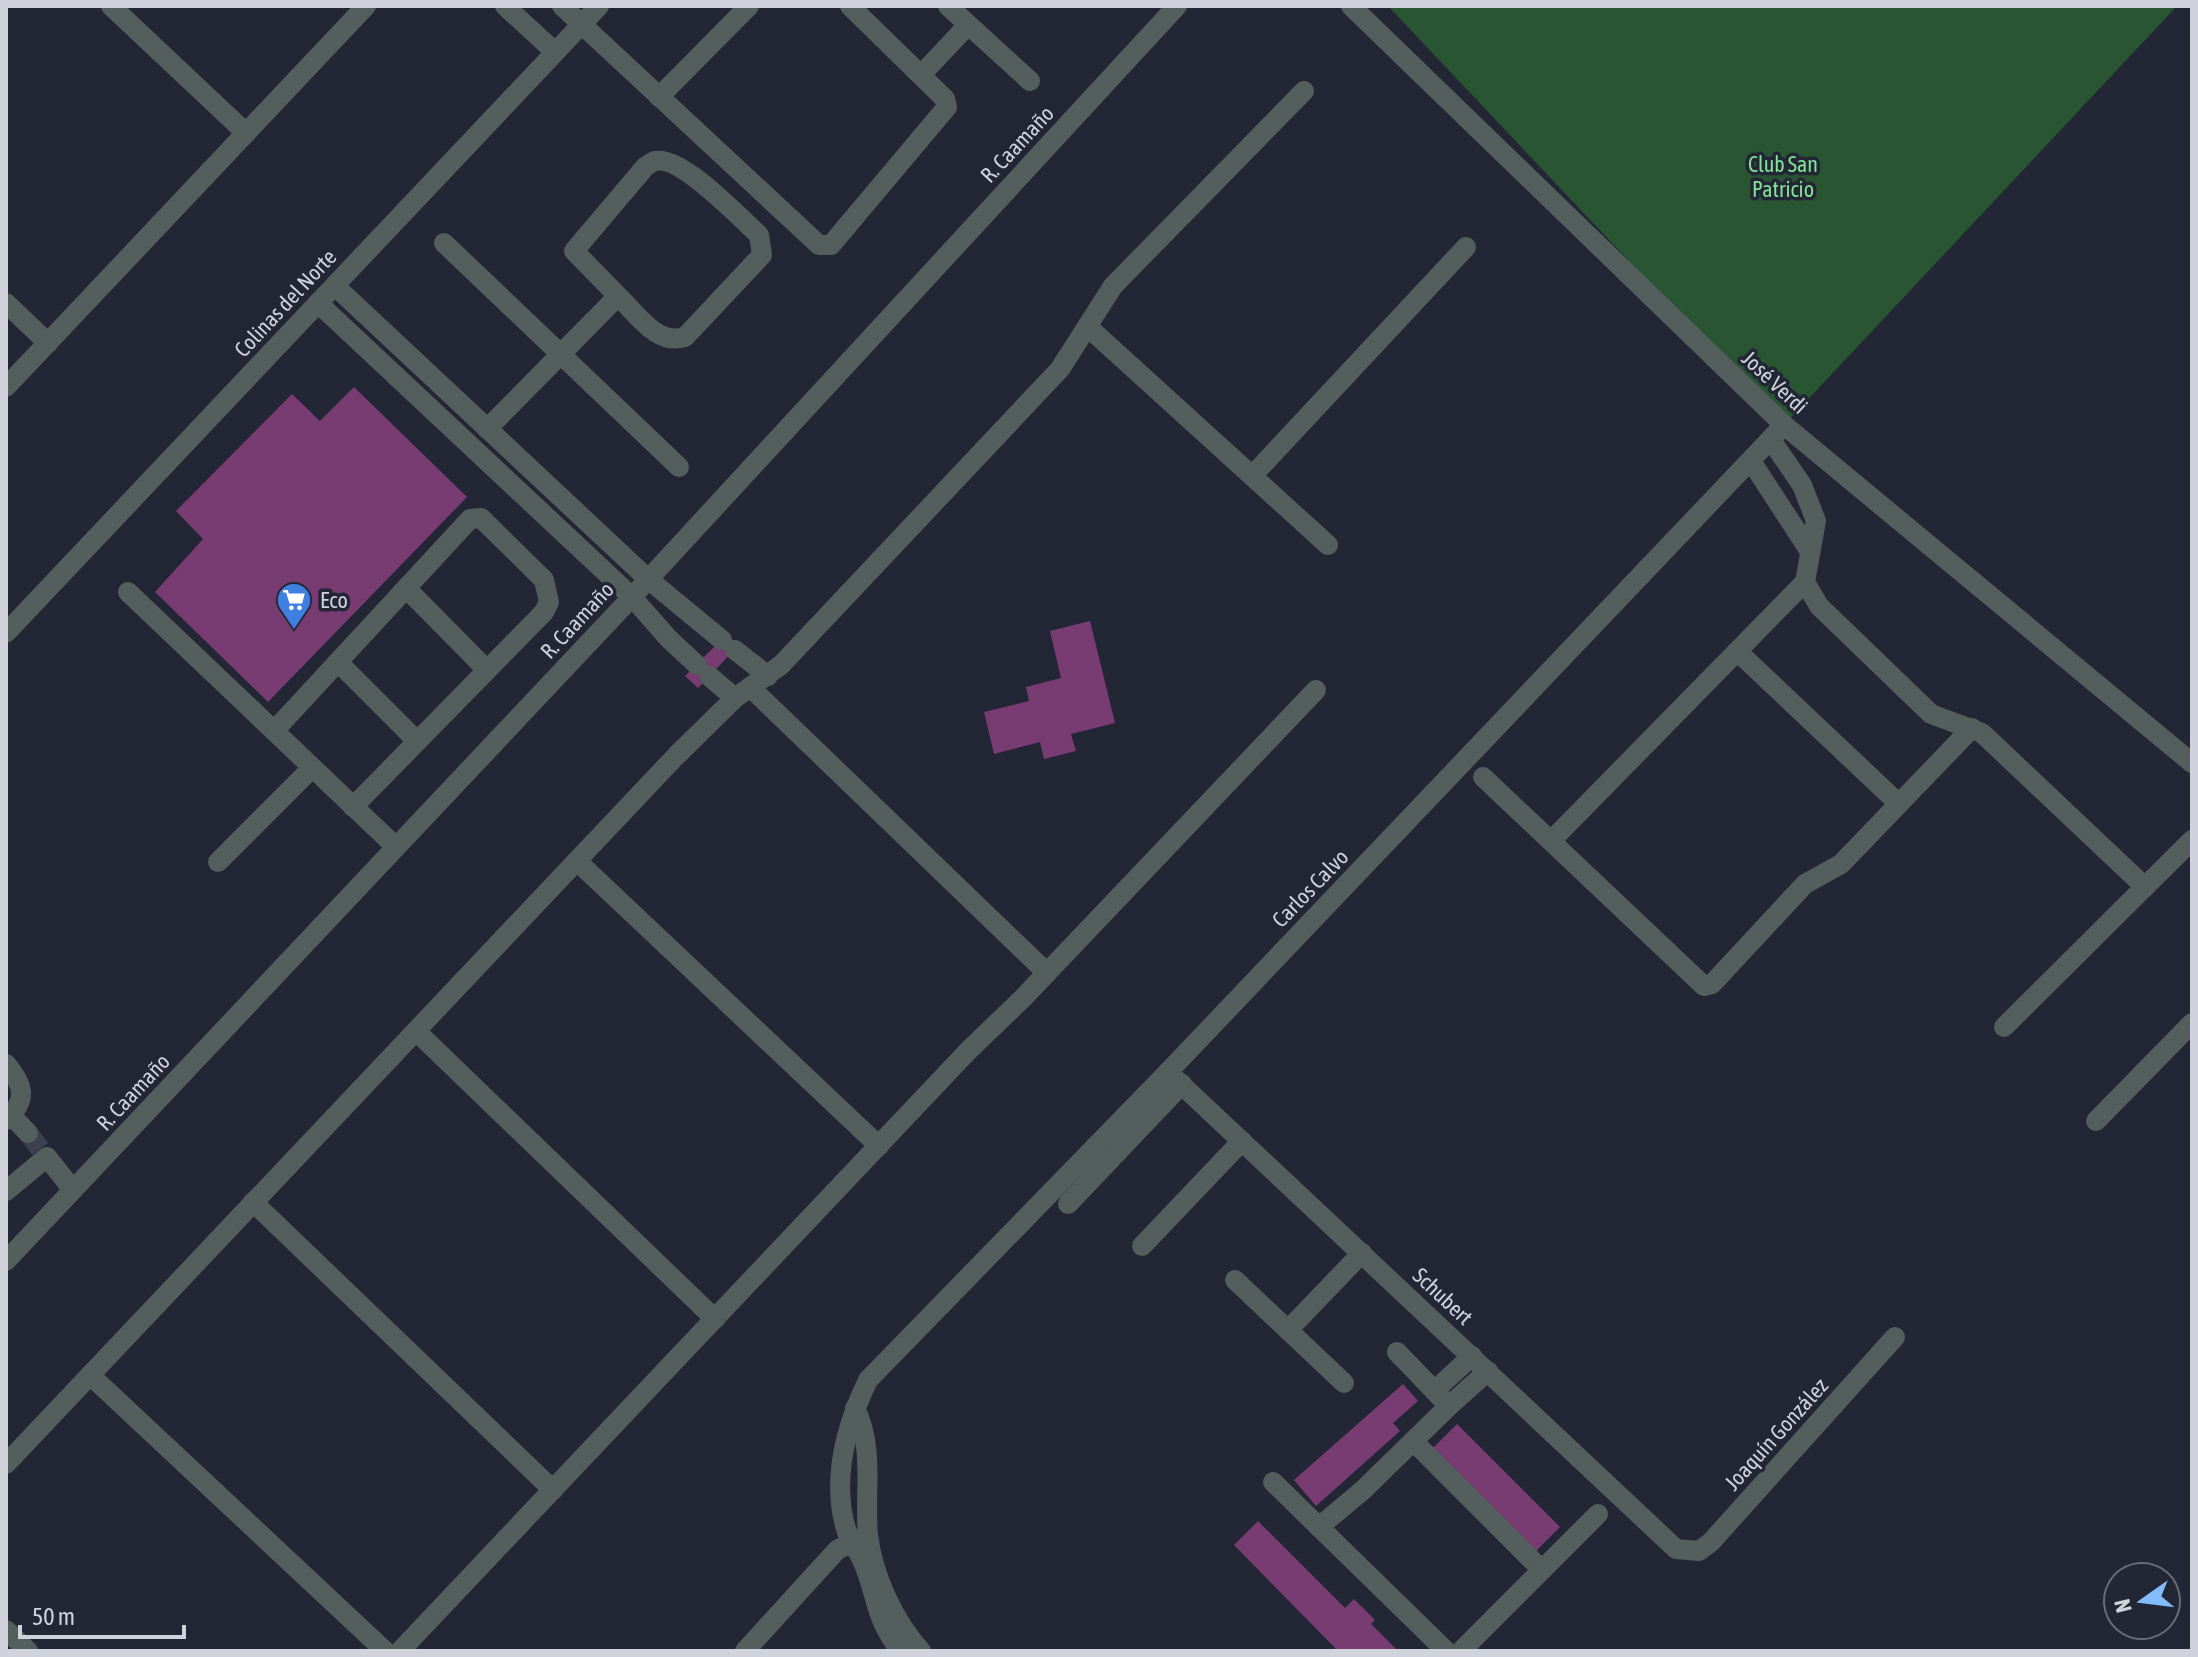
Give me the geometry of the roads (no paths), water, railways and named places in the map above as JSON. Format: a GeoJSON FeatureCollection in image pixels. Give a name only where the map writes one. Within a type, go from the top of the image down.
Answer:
{"type":"FeatureCollection","features":[{"type":"Feature","properties":{"kind":"street"},"geometry":{"type":"LineString","coordinates":[[111,6],[246,133]]}},
{"type":"Feature","properties":{"kind":"street"},"geometry":{"type":"LineString","coordinates":[[6,387],[366,6]]}},
{"type":"Feature","properties":{"kind":"street"},"geometry":{"type":"LineString","coordinates":[[505,6],[555,52]]}},
{"type":"Feature","properties":{"kind":"street"},"geometry":{"type":"LineString","coordinates":[[562,6],[819,245],[831,245],[944,115],[945,99],[850,6]]}},
{"type":"Feature","properties":{"kind":"street","name":"Colinas del Norte"},"geometry":{"type":"LineString","coordinates":[[6,633],[599,6]]}},
{"type":"Feature","properties":{"kind":"street"},"geometry":{"type":"LineString","coordinates":[[659,97],[749,6]]}},
{"type":"Feature","properties":{"kind":"street"},"geometry":{"type":"LineString","coordinates":[[948,6],[1030,81]]}},
{"type":"Feature","properties":{"kind":"street","name":"R. Caamaño"},"geometry":{"type":"LineString","coordinates":[[6,1261],[632,597],[1177,6]]}},
{"type":"Feature","properties":{"kind":"street","name":"José Verdi"},"geometry":{"type":"LineString","coordinates":[[1351,6],[1777,433],[2192,763]]}},
{"type":"Feature","properties":{"kind":"street"},"geometry":{"type":"LineString","coordinates":[[921,75],[968,25]]}},
{"type":"Feature","properties":{"kind":"street"},"geometry":{"type":"LineString","coordinates":[[6,1464],[577,861],[742,693],[768,676],[1060,369],[1113,286],[1304,91]]}},
{"type":"Feature","properties":{"kind":"street"},"geometry":{"type":"LineString","coordinates":[[657,160],[673,163],[696,179],[759,235],[763,244],[762,255],[685,337],[673,341],[663,339],[618,296],[574,251],[645,167],[657,160]]}},
{"type":"Feature","properties":{"kind":"street"},"geometry":{"type":"LineString","coordinates":[[444,243],[562,352],[679,467]]}},
{"type":"Feature","properties":{"kind":"street"},"geometry":{"type":"LineString","coordinates":[[1252,476],[1466,247]]}},
{"type":"Feature","properties":{"kind":"street"},"geometry":{"type":"LineString","coordinates":[[335,286],[648,579],[768,676]]}},
{"type":"Feature","properties":{"kind":"street"},"geometry":{"type":"LineString","coordinates":[[487,429],[618,296]]}},
{"type":"Feature","properties":{"kind":"street"},"geometry":{"type":"LineString","coordinates":[[6,303],[48,343]]}},
{"type":"Feature","properties":{"kind":"street"},"geometry":{"type":"LineString","coordinates":[[318,303],[632,597],[669,639],[703,670],[742,693],[1047,973]]}},
{"type":"Feature","properties":{"kind":"street"},"geometry":{"type":"LineString","coordinates":[[1088,327],[1328,545]]}},
{"type":"Feature","properties":{"kind":"street"},"geometry":{"type":"LineString","coordinates":[[1777,433],[1810,501],[1816,521],[1805,582],[1819,606],[1931,714],[1945,722],[1972,728],[2145,887]]}},
{"type":"Feature","properties":{"kind":"street","name":"Carlos Calvo"},"geometry":{"type":"LineString","coordinates":[[859,1538],[841,1500],[841,1456],[855,1408],[868,1380],[1175,1078],[1777,433]]}},
{"type":"Feature","properties":{"kind":"street"},"geometry":{"type":"LineString","coordinates":[[1751,461],[1809,550]]}},
{"type":"Feature","properties":{"kind":"street"},"geometry":{"type":"LineString","coordinates":[[274,731],[476,517],[544,580],[549,602],[544,612],[353,807]]}},
{"type":"Feature","properties":{"kind":"street"},"geometry":{"type":"LineString","coordinates":[[1552,840],[1805,582]]}},
{"type":"Feature","properties":{"kind":"street"},"geometry":{"type":"LineString","coordinates":[[406,588],[487,670]]}},
{"type":"Feature","properties":{"kind":"street"},"geometry":{"type":"LineString","coordinates":[[128,592],[396,847]]}},
{"type":"Feature","properties":{"kind":"street"},"geometry":{"type":"LineString","coordinates":[[1737,651],[1899,804]]}},
{"type":"Feature","properties":{"kind":"street"},"geometry":{"type":"LineString","coordinates":[[338,662],[417,741]]}},
{"type":"Feature","properties":{"kind":"street"},"geometry":{"type":"LineString","coordinates":[[400,1651],[1316,690]]}},
{"type":"Feature","properties":{"kind":"street"},"geometry":{"type":"LineString","coordinates":[[1483,777],[1704,986],[1712,984],[1805,884],[1841,864],[1972,728]]}},
{"type":"Feature","properties":{"kind":"street"},"geometry":{"type":"LineString","coordinates":[[218,862],[312,768]]}},
{"type":"Feature","properties":{"kind":"street"},"geometry":{"type":"LineString","coordinates":[[2004,1027],[2192,840]]}},
{"type":"Feature","properties":{"kind":"street"},"geometry":{"type":"LineString","coordinates":[[577,861],[879,1146]]}},
{"type":"Feature","properties":{"kind":"street"},"geometry":{"type":"LineString","coordinates":[[2096,1121],[2192,1023]]}},
{"type":"Feature","properties":{"kind":"street"},"geometry":{"type":"LineString","coordinates":[[416,1031],[715,1319]]}},
{"type":"Feature","properties":{"kind":"street"},"geometry":{"type":"LineString","coordinates":[[6,1064],[21,1082],[23,1093],[9,1117],[28,1133]]}},
{"type":"Feature","properties":{"kind":"street"},"geometry":{"type":"LineString","coordinates":[[1068,1204],[1175,1078]]}},
{"type":"Feature","properties":{"kind":"street","name":"Schubert"},"geometry":{"type":"LineString","coordinates":[[1175,1078],[1665,1541],[1686,1552]]}},
{"type":"Feature","properties":{"kind":"street"},"geometry":{"type":"LineString","coordinates":[[1142,1246],[1242,1141]]}},
{"type":"Feature","properties":{"kind":"street"},"geometry":{"type":"LineString","coordinates":[[6,1191],[44,1154],[73,1190]]}},
{"type":"Feature","properties":{"kind":"street"},"geometry":{"type":"LineString","coordinates":[[253,1202],[553,1490]]}},
{"type":"Feature","properties":{"kind":"street"},"geometry":{"type":"LineString","coordinates":[[1288,1330],[1362,1253]]}},
{"type":"Feature","properties":{"kind":"street"},"geometry":{"type":"LineString","coordinates":[[1235,1280],[1344,1383]]}},
{"type":"Feature","properties":{"kind":"street","name":"Joaquín González"},"geometry":{"type":"LineString","coordinates":[[1686,1552],[1699,1551],[1711,1542],[1895,1337]]}},
{"type":"Feature","properties":{"kind":"street"},"geometry":{"type":"LineString","coordinates":[[1397,1352],[1442,1398]]}},
{"type":"Feature","properties":{"kind":"street"},"geometry":{"type":"LineString","coordinates":[[1319,1527],[1363,1490],[1413,1441],[1442,1398],[1480,1364]]}},
{"type":"Feature","properties":{"kind":"street"},"geometry":{"type":"LineString","coordinates":[[90,1375],[385,1651]]}},
{"type":"Feature","properties":{"kind":"street"},"geometry":{"type":"LineString","coordinates":[[1413,1441],[1542,1570]]}},
{"type":"Feature","properties":{"kind":"street"},"geometry":{"type":"LineString","coordinates":[[1273,1482],[1446,1651]]}},
{"type":"Feature","properties":{"kind":"street"},"geometry":{"type":"LineString","coordinates":[[1461,1651],[1598,1514]]}},
{"type":"Feature","properties":{"kind":"street"},"geometry":{"type":"LineString","coordinates":[[745,1651],[859,1538]]}},
{"type":"Feature","properties":{"kind":"street"},"geometry":{"type":"LineString","coordinates":[[859,1538],[878,1614],[901,1651]]}},
{"type":"Feature","properties":{"kind":"street"},"geometry":{"type":"LineString","coordinates":[[859,1538],[891,1609],[921,1651]]}},
{"type":"Feature","properties":{"kind":"street"},"geometry":{"type":"LineString","coordinates":[[6,1630],[28,1651]]}},
{"type":"Feature","properties":{"kind":"tunnel"},"geometry":{"type":"LineString","coordinates":[[28,1133],[42,1151]]}},
{"type":"Feature","properties":{"kind":"place","name":"Eco"},"geometry":{"type":"Point","coordinates":[294,631]}},
{"type":"Feature","properties":{"kind":"park label","name":"Club San Patricio"},"geometry":{"type":"Point","coordinates":[1783,176]}}]}
